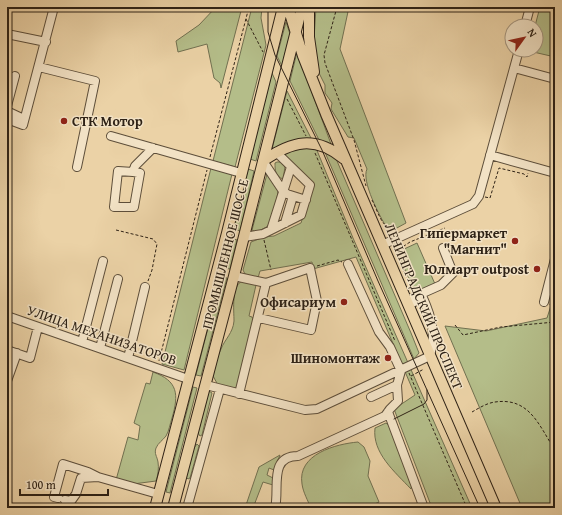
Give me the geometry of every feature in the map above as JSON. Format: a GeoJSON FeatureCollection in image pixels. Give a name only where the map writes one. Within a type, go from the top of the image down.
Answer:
{"type":"FeatureCollection","features":[{"type":"Feature","properties":{"kind":"main road","name":"ПРОМЫШЛЕННОЕ ШОССЕ"},"geometry":{"type":"LineString","coordinates":[[155,508],[227,233],[283,7]]}},
{"type":"Feature","properties":{"kind":"main road","name":"ЛЕНИНГРАДСКИЙ ПРОСПЕКТ"},"geometry":{"type":"LineString","coordinates":[[288,7],[295,34],[345,160],[382,245],[409,300],[430,356],[496,508]]}},
{"type":"Feature","properties":{"kind":"main road","name":"ПРОМЫШЛЕННОЕ ШОССЕ"},"geometry":{"type":"LineString","coordinates":[[174,504],[244,237],[265,167],[282,88],[302,7]]}},
{"type":"Feature","properties":{"kind":"main road","name":"ЛЕНИНГРАДСКИЙ ПРОСПЕКТ"},"geometry":{"type":"LineString","coordinates":[[309,7],[309,37],[314,72],[326,114]]}},
{"type":"Feature","properties":{"kind":"main road"},"geometry":{"type":"LineString","coordinates":[[242,168],[265,167],[276,152],[291,145],[310,144],[326,147],[345,160]]}},
{"type":"Feature","properties":{"kind":"main road"},"geometry":{"type":"LineString","coordinates":[[227,233],[244,237]]}},
{"type":"Feature","properties":{"kind":"main road"},"geometry":{"type":"LineString","coordinates":[[217,271],[234,276]]}},
{"type":"Feature","properties":{"kind":"main road"},"geometry":{"type":"LineString","coordinates":[[188,379],[206,385]]}},
{"type":"Feature","properties":{"kind":"main road"},"geometry":{"type":"LineString","coordinates":[[158,494],[174,504]]}},
{"type":"Feature","properties":{"kind":"street"},"geometry":{"type":"LineString","coordinates":[[7,119],[23,125],[54,7]]}},
{"type":"Feature","properties":{"kind":"street"},"geometry":{"type":"LineString","coordinates":[[527,18],[530,7]]}},
{"type":"Feature","properties":{"kind":"street"},"geometry":{"type":"LineString","coordinates":[[7,34],[46,42]]}},
{"type":"Feature","properties":{"kind":"street"},"geometry":{"type":"LineString","coordinates":[[382,245],[472,204],[479,196],[517,58]]}},
{"type":"Feature","properties":{"kind":"street"},"geometry":{"type":"LineString","coordinates":[[514,68],[555,79]]}},
{"type":"Feature","properties":{"kind":"street"},"geometry":{"type":"LineString","coordinates":[[38,70],[95,82],[77,167]]}},
{"type":"Feature","properties":{"kind":"street"},"geometry":{"type":"LineString","coordinates":[[7,106],[15,76]]}},
{"type":"Feature","properties":{"kind":"street"},"geometry":{"type":"LineString","coordinates":[[7,111],[24,119]]}},
{"type":"Feature","properties":{"kind":"street"},"geometry":{"type":"LineString","coordinates":[[111,136],[209,163],[242,168]]}},
{"type":"Feature","properties":{"kind":"street"},"geometry":{"type":"LineString","coordinates":[[133,172],[135,166],[153,148]]}},
{"type":"Feature","properties":{"kind":"street"},"geometry":{"type":"LineString","coordinates":[[244,237],[263,234],[301,215],[310,185],[276,152]]}},
{"type":"Feature","properties":{"kind":"street"},"geometry":{"type":"LineString","coordinates":[[490,155],[555,173]]}},
{"type":"Feature","properties":{"kind":"street"},"geometry":{"type":"LineString","coordinates":[[265,167],[283,191],[306,200]]}},
{"type":"Feature","properties":{"kind":"street"},"geometry":{"type":"LineString","coordinates":[[271,230],[291,167]]}},
{"type":"Feature","properties":{"kind":"street"},"geometry":{"type":"LineString","coordinates":[[118,171],[133,172],[140,173],[134,208],[114,207],[118,171]]}},
{"type":"Feature","properties":{"kind":"street"},"geometry":{"type":"LineString","coordinates":[[285,223],[293,196]]}},
{"type":"Feature","properties":{"kind":"street"},"geometry":{"type":"LineString","coordinates":[[409,300],[441,285],[453,272],[443,248]]}},
{"type":"Feature","properties":{"kind":"street"},"geometry":{"type":"LineString","coordinates":[[547,303],[555,259]]}},
{"type":"Feature","properties":{"kind":"street"},"geometry":{"type":"LineString","coordinates":[[82,342],[103,261]]}},
{"type":"Feature","properties":{"kind":"street"},"geometry":{"type":"LineString","coordinates":[[348,264],[379,332],[404,369]]}},
{"type":"Feature","properties":{"kind":"street"},"geometry":{"type":"LineString","coordinates":[[234,276],[266,284],[310,268],[317,301],[311,330],[259,318]]}},
{"type":"Feature","properties":{"kind":"street"},"geometry":{"type":"LineString","coordinates":[[100,348],[118,279]]}},
{"type":"Feature","properties":{"kind":"street"},"geometry":{"type":"LineString","coordinates":[[239,394],[259,318],[266,284]]}},
{"type":"Feature","properties":{"kind":"street"},"geometry":{"type":"LineString","coordinates":[[128,358],[145,287]]}},
{"type":"Feature","properties":{"kind":"street"},"geometry":{"type":"LineString","coordinates":[[206,385],[305,410],[317,409],[430,356],[434,342],[431,317],[423,298],[409,300]]}},
{"type":"Feature","properties":{"kind":"street","name":"УЛИЦА МЕХАНИЗАТОРОВ"},"geometry":{"type":"LineString","coordinates":[[7,316],[188,379]]}},
{"type":"Feature","properties":{"kind":"street"},"geometry":{"type":"LineString","coordinates":[[7,350],[30,358],[38,327]]}},
{"type":"Feature","properties":{"kind":"street"},"geometry":{"type":"LineString","coordinates":[[7,381],[17,353]]}},
{"type":"Feature","properties":{"kind":"street"},"geometry":{"type":"LineString","coordinates":[[274,508],[276,501],[278,468],[285,459],[292,456],[298,456],[385,416],[398,401],[397,385],[404,369]]}},
{"type":"Feature","properties":{"kind":"street"},"geometry":{"type":"LineString","coordinates":[[370,398],[397,385]]}},
{"type":"Feature","properties":{"kind":"street"},"geometry":{"type":"LineString","coordinates":[[186,508],[220,389]]}},
{"type":"Feature","properties":{"kind":"street"},"geometry":{"type":"LineString","coordinates":[[388,412],[424,508]]}},
{"type":"Feature","properties":{"kind":"street"},"geometry":{"type":"LineString","coordinates":[[191,438],[204,442]]}},
{"type":"Feature","properties":{"kind":"street"},"geometry":{"type":"LineString","coordinates":[[101,478],[81,478],[76,494],[71,502],[54,497],[63,464],[119,484],[158,494]]}},
{"type":"Feature","properties":{"kind":"street"},"geometry":{"type":"LineString","coordinates":[[180,481],[192,484]]}},
{"type":"Feature","properties":{"kind":"path"},"geometry":{"type":"LineString","coordinates":[[157,368],[249,7]]}},
{"type":"Feature","properties":{"kind":"path"},"geometry":{"type":"LineString","coordinates":[[337,7],[324,56],[354,140],[367,188]]}},
{"type":"Feature","properties":{"kind":"path"},"geometry":{"type":"LineString","coordinates":[[246,18],[269,63]]}},
{"type":"Feature","properties":{"kind":"path"},"geometry":{"type":"LineString","coordinates":[[282,88],[310,144],[398,346]]}},
{"type":"Feature","properties":{"kind":"path"},"geometry":{"type":"LineString","coordinates":[[479,196],[490,198],[499,168],[524,174],[527,177],[530,166]]}},
{"type":"Feature","properties":{"kind":"path"},"geometry":{"type":"LineString","coordinates":[[370,195],[385,226],[389,230],[400,229]]}},
{"type":"Feature","properties":{"kind":"path"},"geometry":{"type":"LineString","coordinates":[[409,300],[398,250],[410,242],[445,228]]}},
{"type":"Feature","properties":{"kind":"path"},"geometry":{"type":"LineString","coordinates":[[116,230],[154,239],[157,244],[152,270],[145,287]]}},
{"type":"Feature","properties":{"kind":"path"},"geometry":{"type":"LineString","coordinates":[[263,234],[271,270]]}},
{"type":"Feature","properties":{"kind":"path"},"geometry":{"type":"LineString","coordinates":[[310,268],[338,260],[348,264]]}},
{"type":"Feature","properties":{"kind":"path"},"geometry":{"type":"LineString","coordinates":[[547,303],[555,314]]}},
{"type":"Feature","properties":{"kind":"path"},"geometry":{"type":"LineString","coordinates":[[455,325],[463,334],[501,327],[555,322]]}},
{"type":"Feature","properties":{"kind":"path"},"geometry":{"type":"LineString","coordinates":[[404,369],[410,376],[467,508]]}},
{"type":"Feature","properties":{"kind":"path"},"geometry":{"type":"LineString","coordinates":[[410,376],[424,369]]}},
{"type":"Feature","properties":{"kind":"path"},"geometry":{"type":"LineString","coordinates":[[472,412],[493,402],[510,401],[524,406],[536,418],[555,450]]}},
{"type":"Feature","properties":{"kind":"green space"},"geometry":{"type":"Polygon","coordinates":[[[216,7],[242,7],[221,88],[220,83],[214,78],[207,44],[178,52],[176,41],[199,25],[216,7]]]}},
{"type":"Feature","properties":{"kind":"green space"},"geometry":{"type":"Polygon","coordinates":[[[252,7],[262,7],[261,18],[266,45],[235,167],[213,161],[252,7]]]}},
{"type":"Feature","properties":{"kind":"green space"},"geometry":{"type":"Polygon","coordinates":[[[316,7],[349,7],[340,49],[406,223],[395,229],[387,228],[380,216],[369,190],[366,175],[367,169],[354,138],[348,137],[331,109],[332,103],[325,93],[325,85],[319,73],[314,40],[316,7]]]}},
{"type":"Feature","properties":{"kind":"green space"},"geometry":{"type":"Polygon","coordinates":[[[540,7],[555,7],[555,57],[544,54],[544,18],[537,18],[540,7]]]}},
{"type":"Feature","properties":{"kind":"green space"},"geometry":{"type":"Polygon","coordinates":[[[286,22],[290,34],[282,66],[277,56],[286,22]]]}},
{"type":"Feature","properties":{"kind":"green space"},"geometry":{"type":"Polygon","coordinates":[[[297,52],[331,144],[319,140],[290,81],[297,52]]]}},
{"type":"Feature","properties":{"kind":"green space"},"geometry":{"type":"Polygon","coordinates":[[[272,73],[276,82],[256,161],[250,159],[272,73]]]}},
{"type":"Feature","properties":{"kind":"green space"},"geometry":{"type":"Polygon","coordinates":[[[287,91],[312,140],[291,141],[272,149],[287,91]]]}},
{"type":"Feature","properties":{"kind":"green space"},"geometry":{"type":"Polygon","coordinates":[[[291,148],[316,148],[353,238],[472,508],[432,508],[394,409],[415,395],[356,257],[313,269],[312,262],[260,271],[258,278],[245,274],[243,270],[251,242],[264,237],[274,236],[301,223],[313,184],[282,155],[291,148]]]}},
{"type":"Feature","properties":{"kind":"green space"},"geometry":{"type":"Polygon","coordinates":[[[324,150],[334,154],[419,353],[414,359],[324,150]]]}},
{"type":"Feature","properties":{"kind":"green space"},"geometry":{"type":"Polygon","coordinates":[[[280,162],[285,167],[283,179],[278,176],[276,172],[275,163],[280,162]]]}},
{"type":"Feature","properties":{"kind":"green space"},"geometry":{"type":"Polygon","coordinates":[[[211,168],[232,174],[184,370],[162,364],[211,168]]]}},
{"type":"Feature","properties":{"kind":"green space"},"geometry":{"type":"Polygon","coordinates":[[[248,169],[254,171],[240,231],[233,229],[248,169]]]}},
{"type":"Feature","properties":{"kind":"green space"},"geometry":{"type":"Polygon","coordinates":[[[267,174],[278,191],[277,200],[269,224],[267,227],[256,232],[252,230],[267,174]]]}},
{"type":"Feature","properties":{"kind":"green space"},"geometry":{"type":"Polygon","coordinates":[[[231,238],[237,240],[230,269],[223,268],[231,238]]]}},
{"type":"Feature","properties":{"kind":"green space"},"geometry":{"type":"Polygon","coordinates":[[[417,243],[435,284],[416,294],[400,259],[402,250],[417,243]]]}},
{"type":"Feature","properties":{"kind":"green space"},"geometry":{"type":"Polygon","coordinates":[[[221,277],[227,278],[201,376],[196,375],[221,277]]]}},
{"type":"Feature","properties":{"kind":"green space"},"geometry":{"type":"Polygon","coordinates":[[[243,281],[255,283],[256,285],[249,316],[252,317],[255,323],[236,390],[218,385],[213,376],[216,362],[233,325],[235,292],[239,283],[243,281]]]}},
{"type":"Feature","properties":{"kind":"green space"},"geometry":{"type":"Polygon","coordinates":[[[555,293],[555,508],[522,508],[445,326],[486,331],[547,318],[555,293]]]}},
{"type":"Feature","properties":{"kind":"green space"},"geometry":{"type":"Polygon","coordinates":[[[153,372],[168,380],[172,384],[176,395],[176,402],[168,432],[155,450],[158,460],[158,474],[156,481],[133,484],[116,480],[128,437],[138,440],[140,426],[134,423],[146,383],[150,384],[153,372]]]}},
{"type":"Feature","properties":{"kind":"green space"},"geometry":{"type":"Polygon","coordinates":[[[193,387],[197,388],[170,493],[166,492],[193,387]]]}},
{"type":"Feature","properties":{"kind":"green space"},"geometry":{"type":"Polygon","coordinates":[[[209,391],[212,393],[202,435],[200,436],[198,433],[209,391]]]}},
{"type":"Feature","properties":{"kind":"green space"},"geometry":{"type":"Polygon","coordinates":[[[386,423],[391,427],[412,483],[411,489],[386,462],[377,446],[375,428],[386,423]]]}},
{"type":"Feature","properties":{"kind":"green space"},"geometry":{"type":"Polygon","coordinates":[[[358,442],[364,447],[370,461],[368,476],[379,502],[366,508],[311,508],[304,493],[302,484],[302,474],[306,465],[320,452],[329,448],[358,442]]]}},
{"type":"Feature","properties":{"kind":"green space"},"geometry":{"type":"Polygon","coordinates":[[[197,444],[199,446],[190,478],[188,479],[186,477],[194,448],[197,444]]]}},
{"type":"Feature","properties":{"kind":"green space"},"geometry":{"type":"Polygon","coordinates":[[[280,455],[274,470],[269,468],[267,475],[275,479],[273,485],[263,482],[253,508],[245,508],[259,467],[280,455]]]}},
{"type":"Feature","properties":{"kind":"tram line"},"geometry":{"type":"LineString","coordinates":[[268,7],[268,32],[275,55],[322,150],[378,281],[480,508]]}},
{"type":"Feature","properties":{"kind":"tram line"},"geometry":{"type":"LineString","coordinates":[[394,419],[424,404],[427,400],[427,390]]}},
{"type":"Feature","properties":{"kind":"place","name":"СТК Мотор"},"geometry":{"type":"Point","coordinates":[64,121]}},
{"type":"Feature","properties":{"kind":"place","name":"Гипермаркет \"Магнит\""},"geometry":{"type":"Point","coordinates":[515,241]}},
{"type":"Feature","properties":{"kind":"place","name":"Юлмарт outpost"},"geometry":{"type":"Point","coordinates":[537,269]}},
{"type":"Feature","properties":{"kind":"place","name":"Офисариум"},"geometry":{"type":"Point","coordinates":[344,302]}},
{"type":"Feature","properties":{"kind":"place","name":"Шиномонтаж"},"geometry":{"type":"Point","coordinates":[388,358]}}]}
